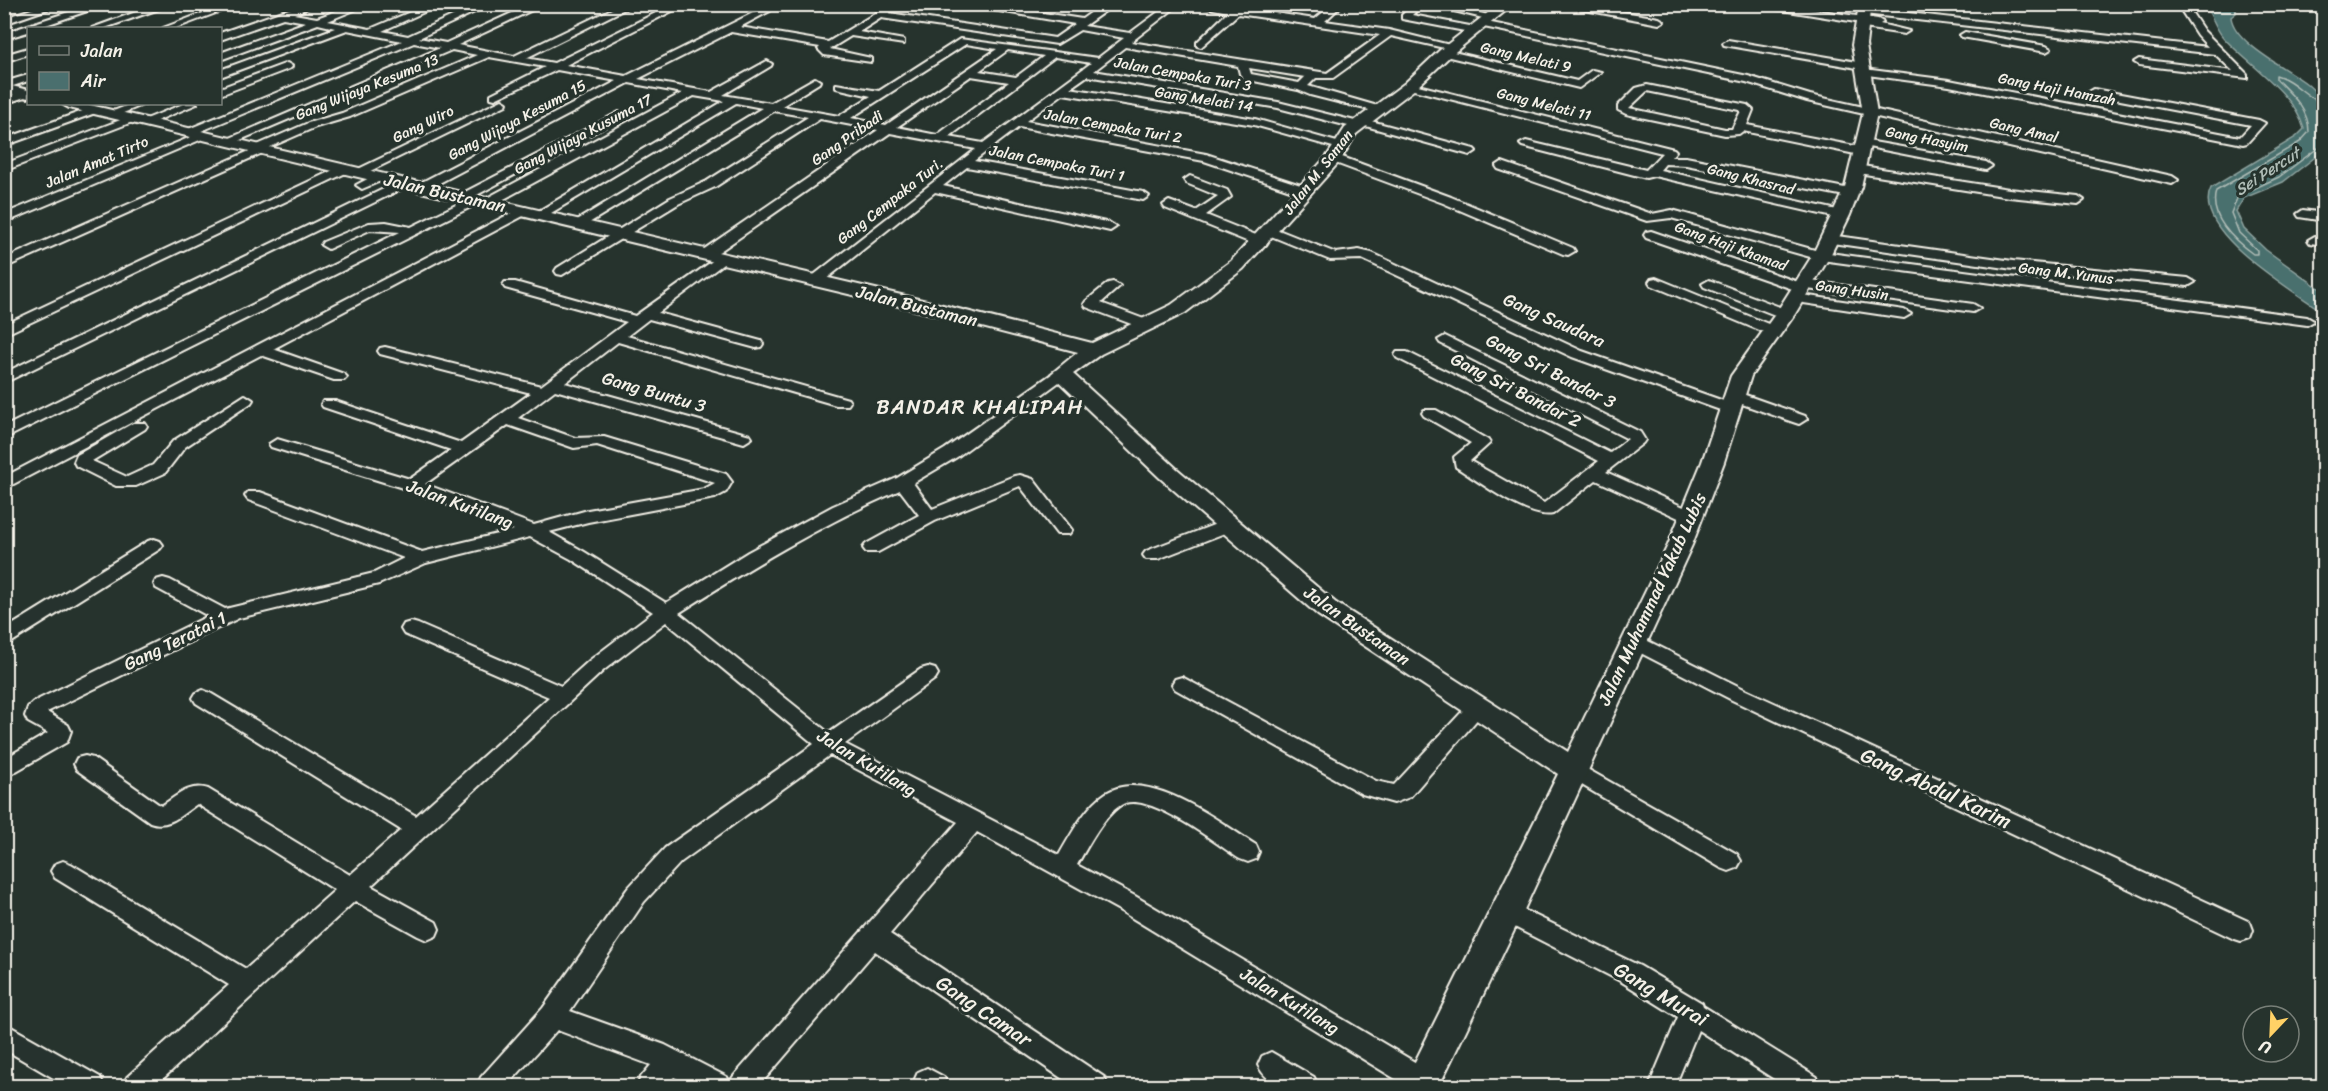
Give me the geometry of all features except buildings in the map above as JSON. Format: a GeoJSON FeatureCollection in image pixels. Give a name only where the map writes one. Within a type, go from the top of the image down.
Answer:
{"type":"FeatureCollection","features":[{"type":"Feature","properties":{"kind":"main road","name":"Jalan M. Saman"},"geometry":{"type":"LineString","coordinates":[[1094,350],[1178,309],[1211,285],[1266,236],[1306,191],[1355,125],[1410,86],[1449,50],[1508,4]]}},
{"type":"Feature","properties":{"kind":"main road","name":"Jalan Muhammad Yakub Lubis"},"geometry":{"type":"LineString","coordinates":[[1425,1085],[1680,545],[1713,462],[1741,376],[1792,303],[1826,248],[1854,176],[1870,110],[1859,45],[1862,14]]}},
{"type":"Feature","properties":{"kind":"main road"},"geometry":{"type":"LineString","coordinates":[[4,87],[27,94]]}},
{"type":"Feature","properties":{"kind":"main road","name":"Jalan Bustaman"},"geometry":{"type":"LineString","coordinates":[[108,110],[357,174],[620,234],[1094,350]]}},
{"type":"Feature","properties":{"kind":"main road"},"geometry":{"type":"LineString","coordinates":[[1061,374],[1094,350]]}},
{"type":"Feature","properties":{"kind":"main road","name":"Jalan Bustaman"},"geometry":{"type":"LineString","coordinates":[[1061,374],[1168,473],[1327,609],[1574,769]]}},
{"type":"Feature","properties":{"kind":"street"},"geometry":{"type":"LineString","coordinates":[[4,21],[58,4]]}},
{"type":"Feature","properties":{"kind":"street"},"geometry":{"type":"LineString","coordinates":[[100,27],[168,4]]}},
{"type":"Feature","properties":{"kind":"street"},"geometry":{"type":"LineString","coordinates":[[222,36],[313,4]]}},
{"type":"Feature","properties":{"kind":"street"},"geometry":{"type":"LineString","coordinates":[[222,56],[365,4]]}},
{"type":"Feature","properties":{"kind":"street"},"geometry":{"type":"LineString","coordinates":[[371,32],[438,4]]}},
{"type":"Feature","properties":{"kind":"street","name":"Jalan Amat Tirto"},"geometry":{"type":"LineString","coordinates":[[4,219],[488,4]]}},
{"type":"Feature","properties":{"kind":"street"},"geometry":{"type":"LineString","coordinates":[[229,141],[449,47],[541,4]]}},
{"type":"Feature","properties":{"kind":"street"},"geometry":{"type":"LineString","coordinates":[[515,59],[631,4]]}},
{"type":"Feature","properties":{"kind":"street","name":"Gang Wiro"},"geometry":{"type":"LineString","coordinates":[[357,174],[498,99],[554,66],[682,4]]}},
{"type":"Feature","properties":{"kind":"street","name":"Gang Wijaya Kesuma 15"},"geometry":{"type":"LineString","coordinates":[[4,379],[413,185],[765,11],[763,8],[741,4]]}},
{"type":"Feature","properties":{"kind":"street"},"geometry":{"type":"LineString","coordinates":[[867,60],[822,50],[898,4]]}},
{"type":"Feature","properties":{"kind":"street"},"geometry":{"type":"LineString","coordinates":[[962,4],[1134,37]]}},
{"type":"Feature","properties":{"kind":"street"},"geometry":{"type":"LineString","coordinates":[[880,15],[1051,41],[1061,39],[1084,26],[1105,7],[1103,4]]}},
{"type":"Feature","properties":{"kind":"street","name":"Gang Cempaka Turi."},"geometry":{"type":"LineString","coordinates":[[815,281],[1016,123],[1176,4]]}},
{"type":"Feature","properties":{"kind":"street"},"geometry":{"type":"LineString","coordinates":[[1191,4],[1389,33],[1449,50]]}},
{"type":"Feature","properties":{"kind":"street"},"geometry":{"type":"LineString","coordinates":[[1257,14],[1268,4]]}},
{"type":"Feature","properties":{"kind":"street"},"geometry":{"type":"LineString","coordinates":[[1316,23],[1339,4]]}},
{"type":"Feature","properties":{"kind":"street"},"geometry":{"type":"LineString","coordinates":[[1419,4],[1404,15],[1410,18],[1483,23]]}},
{"type":"Feature","properties":{"kind":"street"},"geometry":{"type":"LineString","coordinates":[[1429,4],[1483,23]]}},
{"type":"Feature","properties":{"kind":"street"},"geometry":{"type":"LineString","coordinates":[[1557,4],[1659,21]]}},
{"type":"Feature","properties":{"kind":"street"},"geometry":{"type":"LineString","coordinates":[[1748,4],[2218,51]]}},
{"type":"Feature","properties":{"kind":"street"},"geometry":{"type":"LineString","coordinates":[[2139,62],[2243,76],[2200,33],[2181,4]]}},
{"type":"Feature","properties":{"kind":"street"},"geometry":{"type":"LineString","coordinates":[[35,27],[100,5]]}},
{"type":"Feature","properties":{"kind":"street"},"geometry":{"type":"LineString","coordinates":[[172,27],[237,9]]}},
{"type":"Feature","properties":{"kind":"street"},"geometry":{"type":"LineString","coordinates":[[201,27],[237,9]]}},
{"type":"Feature","properties":{"kind":"street"},"geometry":{"type":"LineString","coordinates":[[1201,44],[1235,11]]}},
{"type":"Feature","properties":{"kind":"street"},"geometry":{"type":"LineString","coordinates":[[1862,14],[1915,14],[1934,11],[2001,17]]}},
{"type":"Feature","properties":{"kind":"street"},"geometry":{"type":"LineString","coordinates":[[1862,14],[1934,30]]}},
{"type":"Feature","properties":{"kind":"street"},"geometry":{"type":"LineString","coordinates":[[1862,14],[1904,31]]}},
{"type":"Feature","properties":{"kind":"street"},"geometry":{"type":"LineString","coordinates":[[284,15],[985,147]]}},
{"type":"Feature","properties":{"kind":"street"},"geometry":{"type":"LineString","coordinates":[[742,23],[838,40]]}},
{"type":"Feature","properties":{"kind":"street","name":"Gang Amal"},"geometry":{"type":"LineString","coordinates":[[1483,23],[1586,41],[1742,73],[1807,98],[1870,110],[2172,180]]}},
{"type":"Feature","properties":{"kind":"street"},"geometry":{"type":"LineString","coordinates":[[222,73],[346,27]]}},
{"type":"Feature","properties":{"kind":"street"},"geometry":{"type":"LineString","coordinates":[[730,29],[828,45]]}},
{"type":"Feature","properties":{"kind":"street"},"geometry":{"type":"LineString","coordinates":[[4,36],[27,30]]}},
{"type":"Feature","properties":{"kind":"street"},"geometry":{"type":"LineString","coordinates":[[780,37],[790,32]]}},
{"type":"Feature","properties":{"kind":"street"},"geometry":{"type":"LineString","coordinates":[[849,33],[900,42]]}},
{"type":"Feature","properties":{"kind":"street"},"geometry":{"type":"LineString","coordinates":[[1124,44],[1329,76],[1389,33]]}},
{"type":"Feature","properties":{"kind":"street"},"geometry":{"type":"LineString","coordinates":[[1956,34],[2046,49]]}},
{"type":"Feature","properties":{"kind":"street"},"geometry":{"type":"LineString","coordinates":[[841,120],[961,42],[971,41],[1100,62]]}},
{"type":"Feature","properties":{"kind":"street","name":"Gang Haji Hamzah"},"geometry":{"type":"LineString","coordinates":[[1728,43],[1949,83],[2243,141],[2259,123],[2163,105]]}},
{"type":"Feature","properties":{"kind":"street","name":"Gang Pribadi"},"geometry":{"type":"LineString","coordinates":[[412,485],[506,419],[642,318],[713,257],[886,128],[1006,47]]}},
{"type":"Feature","properties":{"kind":"street","name":"Gang Melati 9"},"geometry":{"type":"LineString","coordinates":[[1449,50],[1579,85],[1596,72]]}},
{"type":"Feature","properties":{"kind":"street"},"geometry":{"type":"LineString","coordinates":[[4,59],[27,51]]}},
{"type":"Feature","properties":{"kind":"street","name":"Gang Wijaya Kesuma 13"},"geometry":{"type":"LineString","coordinates":[[4,264],[312,125],[345,115],[487,54]]}},
{"type":"Feature","properties":{"kind":"street"},"geometry":{"type":"LineString","coordinates":[[940,138],[1052,55]]}},
{"type":"Feature","properties":{"kind":"street"},"geometry":{"type":"LineString","coordinates":[[1243,63],[1245,74],[1248,77],[1301,87],[1314,93],[1377,109]]}},
{"type":"Feature","properties":{"kind":"street"},"geometry":{"type":"LineString","coordinates":[[713,96],[767,64]]}},
{"type":"Feature","properties":{"kind":"street"},"geometry":{"type":"LineString","coordinates":[[222,91],[288,66]]}},
{"type":"Feature","properties":{"kind":"street"},"geometry":{"type":"LineString","coordinates":[[968,72],[1016,80]]}},
{"type":"Feature","properties":{"kind":"street","name":"Jalan Cempaka Turi 3"},"geometry":{"type":"LineString","coordinates":[[1084,72],[1278,105],[1355,125]]}},
{"type":"Feature","properties":{"kind":"street"},"geometry":{"type":"LineString","coordinates":[[1301,87],[1313,75]]}},
{"type":"Feature","properties":{"kind":"street"},"geometry":{"type":"LineString","coordinates":[[4,87],[27,78]]}},
{"type":"Feature","properties":{"kind":"street"},"geometry":{"type":"LineString","coordinates":[[579,225],[815,81]]}},
{"type":"Feature","properties":{"kind":"street"},"geometry":{"type":"LineString","coordinates":[[840,86],[879,94]]}},
{"type":"Feature","properties":{"kind":"street","name":"Gang Melati 11"},"geometry":{"type":"LineString","coordinates":[[1410,86],[1686,161],[1854,176]]}},
{"type":"Feature","properties":{"kind":"street"},"geometry":{"type":"LineString","coordinates":[[1688,110],[1626,111],[1622,108],[1643,88],[1688,110],[1730,133],[1740,127],[1746,108],[1688,110]]}},
{"type":"Feature","properties":{"kind":"street","name":"Gang Melati 14"},"geometry":{"type":"LineString","coordinates":[[1060,90],[1255,122],[1337,152],[1568,251]]}},
{"type":"Feature","properties":{"kind":"street","name":"Gang Wijaya Kusuma 17"},"geometry":{"type":"LineString","coordinates":[[476,200],[692,92]]}},
{"type":"Feature","properties":{"kind":"street"},"geometry":{"type":"LineString","coordinates":[[2094,92],[2163,105],[2154,123]]}},
{"type":"Feature","properties":{"kind":"street"},"geometry":{"type":"LineString","coordinates":[[4,101],[27,94]]}},
{"type":"Feature","properties":{"kind":"street"},"geometry":{"type":"LineString","coordinates":[[6,482],[259,349],[532,213],[734,100]]}},
{"type":"Feature","properties":{"kind":"street"},"geometry":{"type":"LineString","coordinates":[[4,143],[108,110],[178,105]]}},
{"type":"Feature","properties":{"kind":"street"},"geometry":{"type":"LineString","coordinates":[[4,168],[108,110]]}},
{"type":"Feature","properties":{"kind":"street"},"geometry":{"type":"LineString","coordinates":[[4,434],[476,200],[619,115]]}},
{"type":"Feature","properties":{"kind":"street"},"geometry":{"type":"LineString","coordinates":[[562,271],[674,201],[711,184],[818,116]]}},
{"type":"Feature","properties":{"kind":"street"},"geometry":{"type":"LineString","coordinates":[[4,332],[357,174],[437,122]]}},
{"type":"Feature","properties":{"kind":"street","name":"Jalan Cempaka Turi 2"},"geometry":{"type":"LineString","coordinates":[[1016,123],[1206,158],[1306,191]]}},
{"type":"Feature","properties":{"kind":"street"},"geometry":{"type":"LineString","coordinates":[[1355,125],[1407,146]]}},
{"type":"Feature","properties":{"kind":"street"},"geometry":{"type":"LineString","coordinates":[[1355,125],[1470,151]]}},
{"type":"Feature","properties":{"kind":"street"},"geometry":{"type":"LineString","coordinates":[[1740,127],[1854,176]]}},
{"type":"Feature","properties":{"kind":"street","name":"Gang Khasrad"},"geometry":{"type":"LineString","coordinates":[[1526,144],[1640,173],[1653,172],[1788,205],[1854,176]]}},
{"type":"Feature","properties":{"kind":"street"},"geometry":{"type":"LineString","coordinates":[[1653,172],[1665,155]]}},
{"type":"Feature","properties":{"kind":"street","name":"Jalan Cempaka Turi 1"},"geometry":{"type":"LineString","coordinates":[[965,163],[1143,196]]}},
{"type":"Feature","properties":{"kind":"street"},"geometry":{"type":"LineString","coordinates":[[1502,166],[1652,218],[1672,214],[1826,248],[2188,282]]}},
{"type":"Feature","properties":{"kind":"street","name":"Gang Hasyim"},"geometry":{"type":"LineString","coordinates":[[1854,176],[1986,166]]}},
{"type":"Feature","properties":{"kind":"street"},"geometry":{"type":"LineString","coordinates":[[1789,173],[1854,176],[2078,200]]}},
{"type":"Feature","properties":{"kind":"street"},"geometry":{"type":"LineString","coordinates":[[1190,180],[1223,193],[1225,196],[1197,216]]}},
{"type":"Feature","properties":{"kind":"street"},"geometry":{"type":"LineString","coordinates":[[933,188],[1110,227]]}},
{"type":"Feature","properties":{"kind":"street"},"geometry":{"type":"LineString","coordinates":[[1169,205],[1197,216],[1266,236]]}},
{"type":"Feature","properties":{"kind":"street"},"geometry":{"type":"LineString","coordinates":[[2303,214],[2324,217]]}},
{"type":"Feature","properties":{"kind":"street"},"geometry":{"type":"LineString","coordinates":[[328,245],[373,224],[413,231]]}},
{"type":"Feature","properties":{"kind":"street","name":"Gang Haji Khamad"},"geometry":{"type":"LineString","coordinates":[[1651,235],[1792,303]]}},
{"type":"Feature","properties":{"kind":"street","name":"Gang Saudara"},"geometry":{"type":"LineString","coordinates":[[1266,236],[1335,256],[1359,254],[1366,256],[1577,354],[1731,402],[1799,419]]}},
{"type":"Feature","properties":{"kind":"street","name":"Gang M. Yunus"},"geometry":{"type":"LineString","coordinates":[[1826,248],[2307,321]]}},
{"type":"Feature","properties":{"kind":"street"},"geometry":{"type":"LineString","coordinates":[[1656,282],[1792,303],[1973,308]]}},
{"type":"Feature","properties":{"kind":"street"},"geometry":{"type":"LineString","coordinates":[[1709,284],[1792,303]]}},
{"type":"Feature","properties":{"kind":"street"},"geometry":{"type":"LineString","coordinates":[[510,285],[756,344]]}},
{"type":"Feature","properties":{"kind":"street"},"geometry":{"type":"LineString","coordinates":[[1113,286],[1091,304],[1147,325]]}},
{"type":"Feature","properties":{"kind":"street","name":"Gang Husin"},"geometry":{"type":"LineString","coordinates":[[1792,303],[1904,314]]}},
{"type":"Feature","properties":{"kind":"street"},"geometry":{"type":"LineString","coordinates":[[616,337],[842,402]]}},
{"type":"Feature","properties":{"kind":"street","name":"Gang Sri Bandar 3"},"geometry":{"type":"LineString","coordinates":[[1445,340],[1634,435],[1637,440],[1612,461]]}},
{"type":"Feature","properties":{"kind":"street"},"geometry":{"type":"LineString","coordinates":[[259,349],[339,378]]}},
{"type":"Feature","properties":{"kind":"street","name":"Gang Buntu 3"},"geometry":{"type":"LineString","coordinates":[[385,351],[548,388],[744,438]]}},
{"type":"Feature","properties":{"kind":"street","name":"Gang Sri Bandar 2"},"geometry":{"type":"LineString","coordinates":[[1402,355],[1612,461]]}},
{"type":"Feature","properties":{"kind":"street"},"geometry":{"type":"LineString","coordinates":[[136,1086],[597,664],[666,612],[793,534],[839,510],[903,482],[951,453],[1061,374]]}},
{"type":"Feature","properties":{"kind":"street"},"geometry":{"type":"LineString","coordinates":[[167,398],[177,402],[83,459],[82,462],[122,482],[130,482],[159,470],[179,444],[245,400]]}},
{"type":"Feature","properties":{"kind":"street"},"geometry":{"type":"LineString","coordinates":[[329,404],[463,449]]}},
{"type":"Feature","properties":{"kind":"street"},"geometry":{"type":"LineString","coordinates":[[1430,413],[1482,444],[1462,457],[1462,463],[1542,510],[1551,509],[1612,461]]}},
{"type":"Feature","properties":{"kind":"street","name":"Gang Teratai 1"},"geometry":{"type":"LineString","coordinates":[[4,770],[60,736],[61,730],[35,716],[35,712],[40,707],[225,617],[251,607],[379,578],[421,558],[588,516],[709,494],[720,488],[724,482],[720,478],[598,440],[574,443],[506,419]]}},
{"type":"Feature","properties":{"kind":"street","name":"Jalan Kutilang"},"geometry":{"type":"LineString","coordinates":[[277,444],[412,485],[533,531],[578,555],[666,612],[827,743],[862,765],[974,820],[1127,903],[1425,1085]]}},
{"type":"Feature","properties":{"kind":"street"},"geometry":{"type":"LineString","coordinates":[[1596,474],[1691,517]]}},
{"type":"Feature","properties":{"kind":"street"},"geometry":{"type":"LineString","coordinates":[[872,548],[929,517],[1020,480],[1027,483],[1063,530]]}},
{"type":"Feature","properties":{"kind":"street"},"geometry":{"type":"LineString","coordinates":[[903,482],[929,517]]}},
{"type":"Feature","properties":{"kind":"street"},"geometry":{"type":"LineString","coordinates":[[254,496],[421,558]]}},
{"type":"Feature","properties":{"kind":"street"},"geometry":{"type":"LineString","coordinates":[[1152,555],[1228,525]]}},
{"type":"Feature","properties":{"kind":"street"},"geometry":{"type":"LineString","coordinates":[[4,640],[154,545]]}},
{"type":"Feature","properties":{"kind":"street"},"geometry":{"type":"LineString","coordinates":[[163,584],[225,617]]}},
{"type":"Feature","properties":{"kind":"street"},"geometry":{"type":"LineString","coordinates":[[411,629],[563,695]]}},
{"type":"Feature","properties":{"kind":"street","name":"Gang Abdul Karim"},"geometry":{"type":"LineString","coordinates":[[1634,641],[1738,695],[2241,930]]}},
{"type":"Feature","properties":{"kind":"street"},"geometry":{"type":"LineString","coordinates":[[490,1086],[552,1016],[655,873],[673,855],[827,743],[928,674]]}},
{"type":"Feature","properties":{"kind":"street"},"geometry":{"type":"LineString","coordinates":[[1182,684],[1370,788],[1394,794],[1402,791],[1478,707]]}},
{"type":"Feature","properties":{"kind":"street"},"geometry":{"type":"LineString","coordinates":[[203,698],[398,818],[418,827]]}},
{"type":"Feature","properties":{"kind":"street"},"geometry":{"type":"LineString","coordinates":[[85,764],[158,816],[171,812],[189,797],[200,795],[351,888],[428,929]]}},
{"type":"Feature","properties":{"kind":"street"},"geometry":{"type":"LineString","coordinates":[[1574,769],[1729,861]]}},
{"type":"Feature","properties":{"kind":"street"},"geometry":{"type":"LineString","coordinates":[[1063,868],[1096,816],[1110,802],[1124,794],[1151,797],[1177,807],[1248,852]]}},
{"type":"Feature","properties":{"kind":"street"},"geometry":{"type":"LineString","coordinates":[[742,1086],[974,820]]}},
{"type":"Feature","properties":{"kind":"street"},"geometry":{"type":"LineString","coordinates":[[63,871],[247,983]]}},
{"type":"Feature","properties":{"kind":"street","name":"Gang Murai"},"geometry":{"type":"LineString","coordinates":[[1507,912],[1631,974],[1693,1011],[1808,1086]]}},
{"type":"Feature","properties":{"kind":"street","name":"Gang Camar"},"geometry":{"type":"LineString","coordinates":[[873,936],[1095,1086]]}},
{"type":"Feature","properties":{"kind":"street"},"geometry":{"type":"LineString","coordinates":[[1662,1086],[1693,1011]]}},
{"type":"Feature","properties":{"kind":"street"},"geometry":{"type":"LineString","coordinates":[[552,1016],[656,1054],[718,1086]]}},
{"type":"Feature","properties":{"kind":"street"},"geometry":{"type":"LineString","coordinates":[[4,1035],[91,1086]]}},
{"type":"Feature","properties":{"kind":"street"},"geometry":{"type":"LineString","coordinates":[[650,1086],[670,1062]]}},
{"type":"Feature","properties":{"kind":"street"},"geometry":{"type":"LineString","coordinates":[[1271,1065],[1305,1086]]}},
{"type":"Feature","properties":{"kind":"water","name":"Sei Percut"},"geometry":{"type":"Polygon","coordinates":[[[2204,5],[2230,5],[2236,8],[2236,13],[2231,17],[2234,27],[2241,36],[2263,55],[2307,84],[2323,100],[2323,151],[2283,182],[2244,198],[2236,211],[2244,229],[2266,250],[2323,291],[2323,312],[2248,258],[2229,240],[2215,222],[2209,205],[2211,188],[2296,137],[2304,129],[2291,103],[2223,37],[2204,5]]]}},
{"type":"Feature","properties":{"kind":"district","name":"BANDAR KHALIPAH"},"geometry":{"type":"Point","coordinates":[980,407]}}]}
